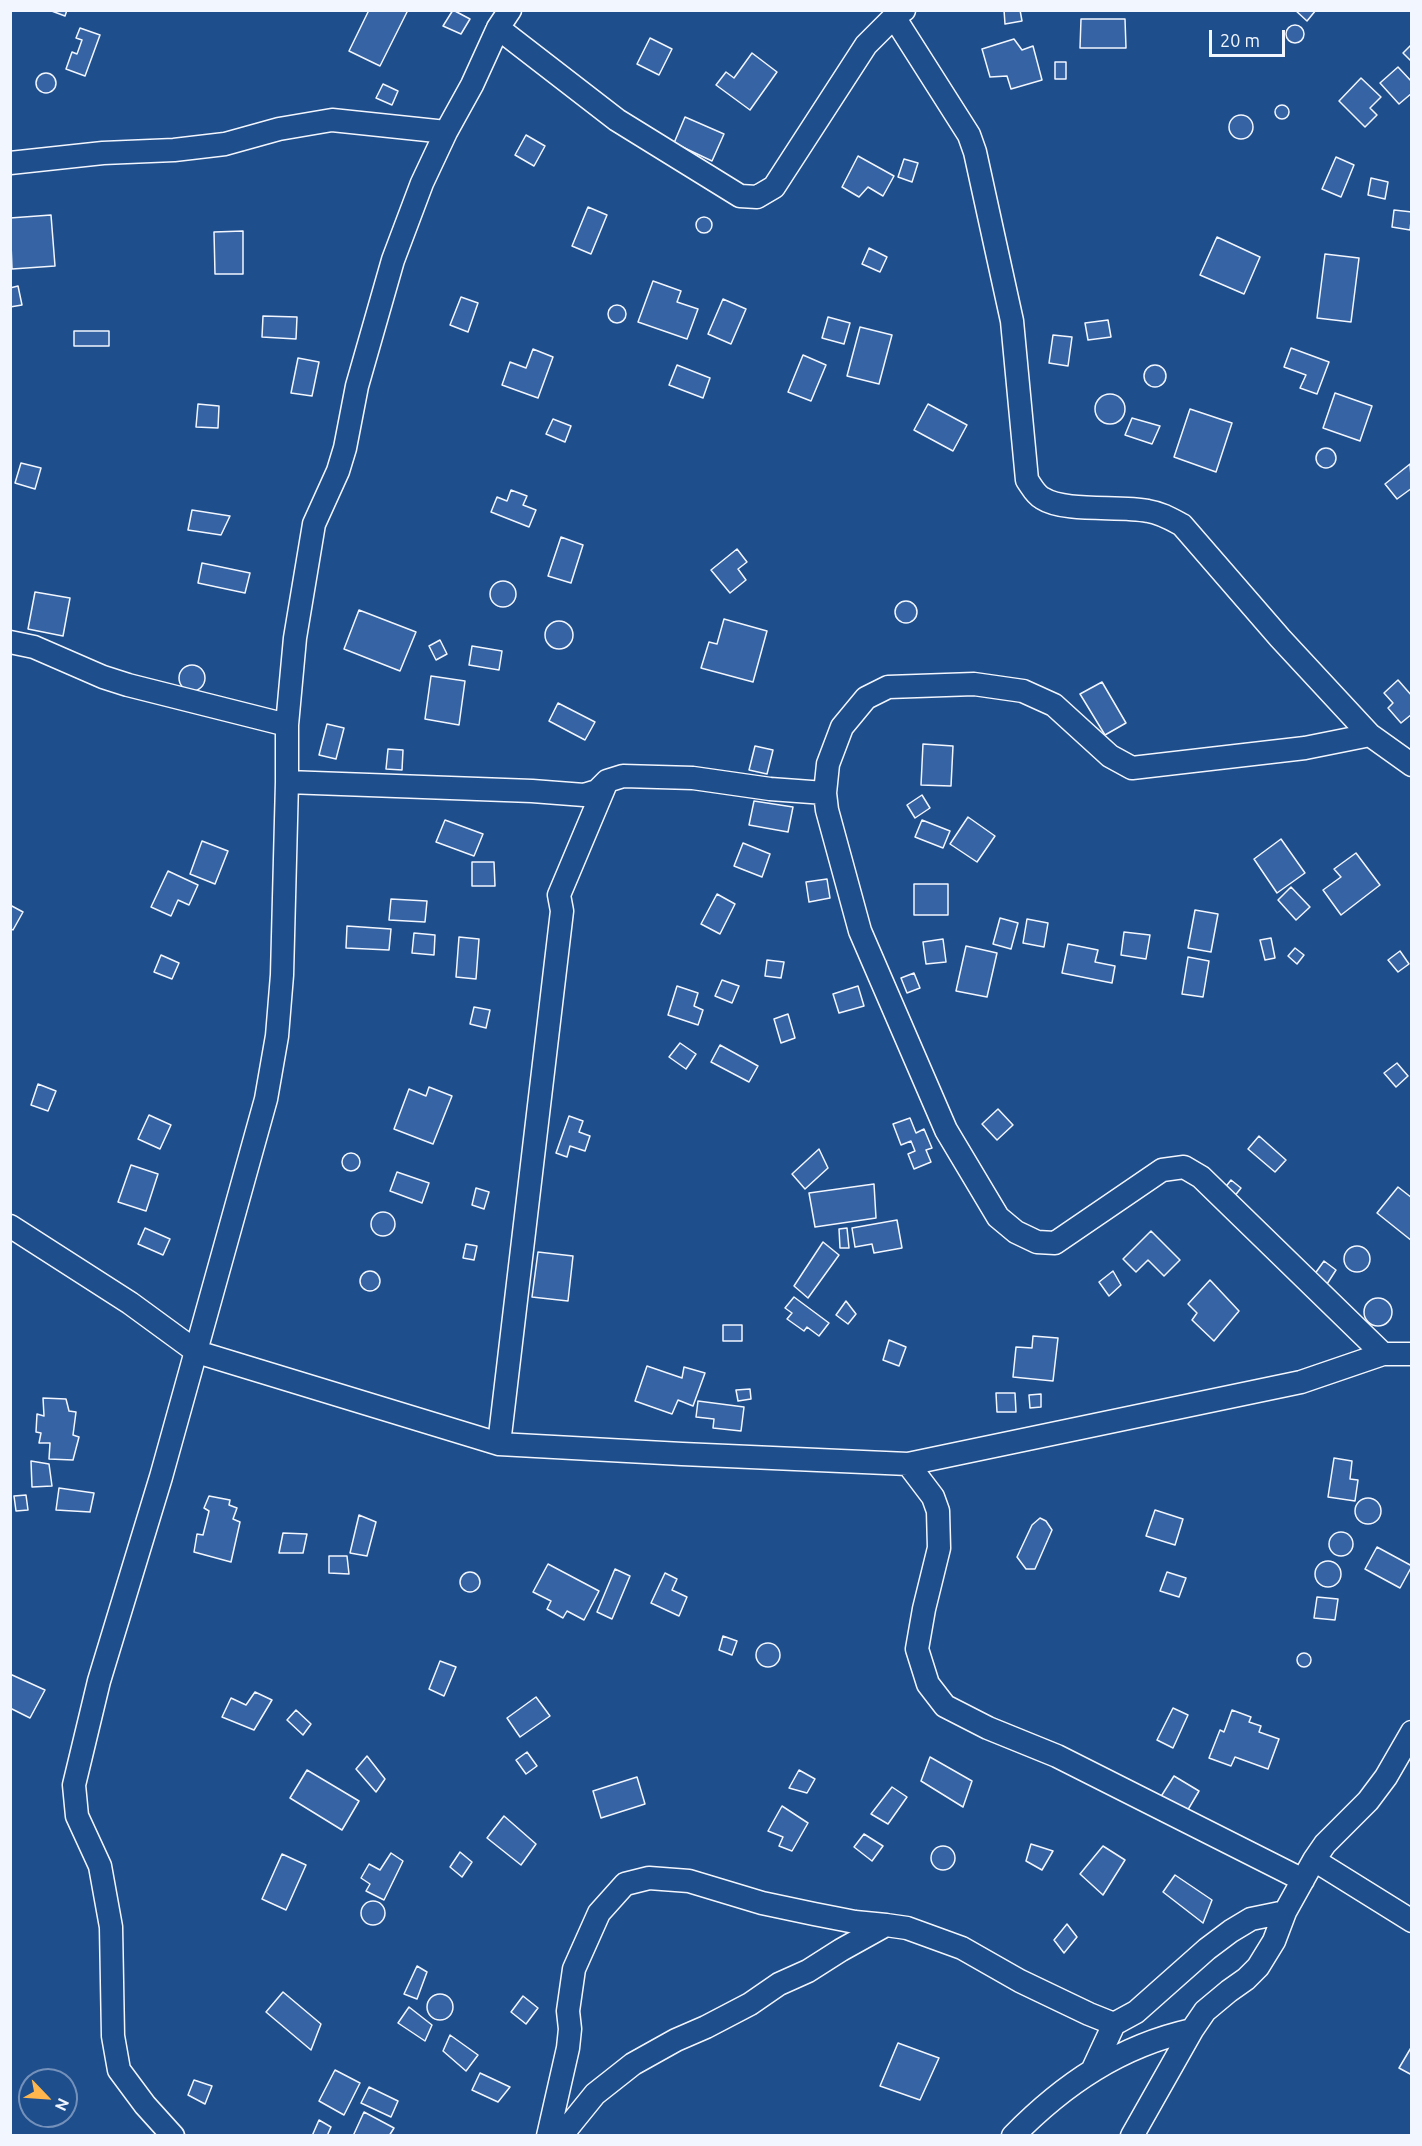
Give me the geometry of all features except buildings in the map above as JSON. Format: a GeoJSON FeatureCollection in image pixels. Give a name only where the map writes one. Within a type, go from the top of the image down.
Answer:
{"type":"FeatureCollection","features":[{"type":"Feature","properties":{"kind":"street"},"geometry":{"type":"LineString","coordinates":[[173,2136],[119,2070],[113,2036],[111,1927],[99,1866],[77,1816],[74,1785],[99,1681],[197,1352],[266,1100],[277,1036],[282,975],[287,725],[295,638],[314,524],[338,471],[345,448],[357,386],[393,260],[422,183],[504,19],[617,120],[740,196],[757,197],[774,187],[866,45],[899,14],[969,135],[975,152],[1012,321],[1027,480],[1035,493],[1044,500],[1062,504],[1147,511],[1166,516],[1182,525],[1280,638],[1370,735],[1412,765]]}},
{"type":"Feature","properties":{"kind":"street"},"geometry":{"type":"LineString","coordinates":[[10,163],[225,144],[279,129],[333,120],[446,132]]}},
{"type":"Feature","properties":{"kind":"street"},"geometry":{"type":"LineString","coordinates":[[10,642],[34,647],[103,677],[128,685],[287,725]]}},
{"type":"Feature","properties":{"kind":"street"},"geometry":{"type":"LineString","coordinates":[[1370,735],[1305,748],[1132,768],[1110,756],[1054,705],[1023,690],[974,684],[888,687],[866,698],[842,727],[828,764],[825,793],[827,810],[860,932],[946,1130],[998,1217],[1016,1232],[1037,1242],[1055,1243],[1162,1170],[1184,1167],[1201,1177],[1383,1354]]}},
{"type":"Feature","properties":{"kind":"street"},"geometry":{"type":"LineString","coordinates":[[287,782],[584,795],[597,791],[607,781],[623,776],[693,777],[770,789],[825,793]]}},
{"type":"Feature","properties":{"kind":"street"},"geometry":{"type":"LineString","coordinates":[[500,1444],[562,911],[559,895],[607,781]]}},
{"type":"Feature","properties":{"kind":"street"},"geometry":{"type":"LineString","coordinates":[[10,1226],[130,1303],[197,1352],[500,1444],[908,1464],[1301,1382],[1383,1354],[1412,1354]]}},
{"type":"Feature","properties":{"kind":"street"},"geometry":{"type":"LineString","coordinates":[[908,1464],[933,1497],[938,1511],[939,1548],[917,1649],[928,1684],[945,1706],[988,1728],[1057,1756],[1303,1880]]}},
{"type":"Feature","properties":{"kind":"street"},"geometry":{"type":"LineString","coordinates":[[1132,2136],[1205,2011],[1258,1967],[1274,1941],[1285,1912],[1314,1860],[1325,1844],[1368,1801],[1386,1777],[1412,1732]]}},
{"type":"Feature","properties":{"kind":"street"},"geometry":{"type":"LineString","coordinates":[[1314,1860],[1412,1922]]}},
{"type":"Feature","properties":{"kind":"street"},"geometry":{"type":"LineString","coordinates":[[548,2136],[568,2048],[570,2029],[568,2011],[574,1969],[599,1913],[626,1884],[649,1878],[689,1881],[762,1903],[855,1922],[907,1928],[962,1948],[1020,1981],[1114,2024]]}},
{"type":"Feature","properties":{"kind":"street"},"geometry":{"type":"LineString","coordinates":[[1093,2069],[1114,2024],[1136,2012],[1207,1949],[1231,1931],[1251,1919],[1285,1912]]}},
{"type":"Feature","properties":{"kind":"street"},"geometry":{"type":"LineString","coordinates":[[561,2136],[595,2094],[633,2064],[750,2004],[779,1984],[808,1971],[886,1925]]}},
{"type":"Feature","properties":{"kind":"street"},"geometry":{"type":"LineString","coordinates":[[1013,2136],[1049,2101],[1093,2069],[1167,2036],[1192,2030]]}}]}
